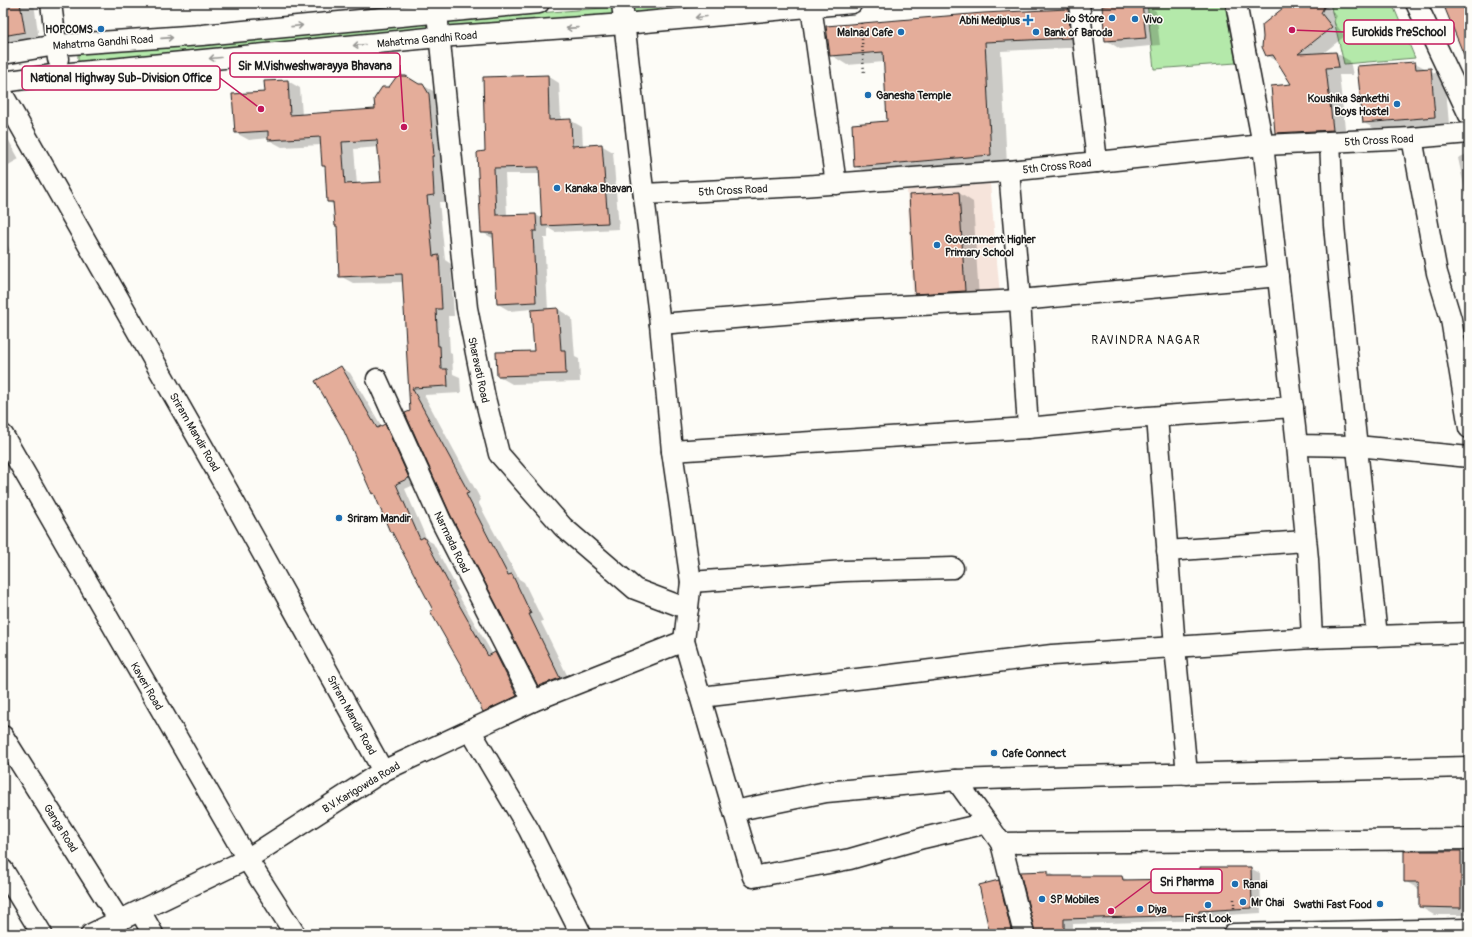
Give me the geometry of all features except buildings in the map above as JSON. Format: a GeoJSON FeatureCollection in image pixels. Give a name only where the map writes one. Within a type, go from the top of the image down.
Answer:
{"type":"FeatureCollection","features":[{"type":"Feature","properties":{"kind":"street"},"geometry":{"type":"LineString","coordinates":[[51,3],[60,74]]}},
{"type":"Feature","properties":{"kind":"street","name":"Mahatma Gandhi Road"},"geometry":{"type":"LineString","coordinates":[[3,54],[56,45],[202,35],[437,7],[539,3]]}},
{"type":"Feature","properties":{"kind":"street"},"geometry":{"type":"LineString","coordinates":[[622,3],[660,324],[672,451],[691,582],[684,641],[753,877],[850,858],[923,838],[987,823]]}},
{"type":"Feature","properties":{"kind":"street","name":"Mahatma Gandhi Road"},"geometry":{"type":"LineString","coordinates":[[3,82],[60,74],[439,37],[624,24],[852,3]]}},
{"type":"Feature","properties":{"kind":"street"},"geometry":{"type":"LineString","coordinates":[[1079,3],[1097,162]]}},
{"type":"Feature","properties":{"kind":"street"},"geometry":{"type":"LineString","coordinates":[[1236,3],[1263,145],[1297,445],[1305,541],[1308,559],[1312,638]]}},
{"type":"Feature","properties":{"kind":"street"},"geometry":{"type":"LineString","coordinates":[[1416,3],[1469,114]]}},
{"type":"Feature","properties":{"kind":"street"},"geometry":{"type":"LineString","coordinates":[[811,6],[836,184]]}},
{"type":"Feature","properties":{"kind":"street","name":"Sharavati Road"},"geometry":{"type":"LineString","coordinates":[[437,7],[467,308],[484,398],[499,454],[563,527],[634,589],[688,609]]}},
{"type":"Feature","properties":{"kind":"street","name":"Sriram Mandir Road"},"geometry":{"type":"LineString","coordinates":[[3,95],[228,491],[383,771]]}},
{"type":"Feature","properties":{"kind":"street","name":"5th Cross Road"},"geometry":{"type":"LineString","coordinates":[[644,194],[836,184],[1009,171],[1263,145],[1412,138],[1469,133]]}},
{"type":"Feature","properties":{"kind":"street"},"geometry":{"type":"LineString","coordinates":[[1412,138],[1436,273],[1451,319],[1469,428]]}},
{"type":"Feature","properties":{"kind":"street"},"geometry":{"type":"LineString","coordinates":[[1330,142],[1334,225],[1377,636]]}},
{"type":"Feature","properties":{"kind":"street"},"geometry":{"type":"LineString","coordinates":[[1009,171],[1020,300],[1028,428]]}},
{"type":"Feature","properties":{"kind":"street"},"geometry":{"type":"LineString","coordinates":[[660,324],[860,308],[1020,300],[1278,276]]}},
{"type":"Feature","properties":{"kind":"street","name":"Narmada Road"},"geometry":{"type":"LineString","coordinates":[[377,379],[441,521],[533,701]]}},
{"type":"Feature","properties":{"kind":"street"},"geometry":{"type":"LineString","coordinates":[[672,451],[1028,428],[1293,407]]}},
{"type":"Feature","properties":{"kind":"street"},"geometry":{"type":"LineString","coordinates":[[1158,417],[1175,647],[1187,774]]}},
{"type":"Feature","properties":{"kind":"street","name":"Kaveri Road"},"geometry":{"type":"LineString","coordinates":[[3,435],[246,859],[295,934]]}},
{"type":"Feature","properties":{"kind":"street"},"geometry":{"type":"LineString","coordinates":[[1297,445],[1357,446],[1469,457]]}},
{"type":"Feature","properties":{"kind":"street"},"geometry":{"type":"LineString","coordinates":[[1168,551],[1305,541]]}},
{"type":"Feature","properties":{"kind":"street"},"geometry":{"type":"LineString","coordinates":[[691,582],[844,571],[953,568]]}},
{"type":"Feature","properties":{"kind":"street"},"geometry":{"type":"LineString","coordinates":[[701,697],[1052,655],[1312,638],[1469,633]]}},
{"type":"Feature","properties":{"kind":"street","name":"B.V.Karigowda Road"},"geometry":{"type":"LineString","coordinates":[[91,934],[246,859],[383,771],[533,701],[684,641]]}},
{"type":"Feature","properties":{"kind":"street"},"geometry":{"type":"LineString","coordinates":[[470,730],[529,830],[581,934]]}},
{"type":"Feature","properties":{"kind":"street","name":"Ganga Road"},"geometry":{"type":"LineString","coordinates":[[3,736],[119,920]]}},
{"type":"Feature","properties":{"kind":"street"},"geometry":{"type":"LineString","coordinates":[[734,811],[826,792],[956,780],[1469,767]]}},
{"type":"Feature","properties":{"kind":"street"},"geometry":{"type":"LineString","coordinates":[[956,780],[1001,844],[1024,934]]}},
{"type":"Feature","properties":{"kind":"street"},"geometry":{"type":"LineString","coordinates":[[1001,844],[1469,839]]}},
{"type":"Feature","properties":{"kind":"street"},"geometry":{"type":"LineString","coordinates":[[3,870],[42,934]]}},
{"type":"Feature","properties":{"kind":"street"},"geometry":{"type":"LineString","coordinates":[[140,911],[153,934]]}},
{"type":"Feature","properties":{"kind":"street"},"geometry":{"type":"LineString","coordinates":[[1233,934],[1469,930]]}},
{"type":"Feature","properties":{"kind":"path"},"geometry":{"type":"LineString","coordinates":[[861,23],[864,74]]}},
{"type":"Feature","properties":{"kind":"path"},"geometry":{"type":"LineString","coordinates":[[1234,896],[1234,908]]}},
{"type":"Feature","properties":{"kind":"shaded area"},"geometry":{"type":"Polygon","coordinates":[[[990,184],[1000,295],[913,301],[907,190],[990,184]]]}},
{"type":"Feature","properties":{"kind":"green space"},"geometry":{"type":"Polygon","coordinates":[[[662,3],[752,3],[632,15],[631,6],[662,3]]]}},
{"type":"Feature","properties":{"kind":"green space"},"geometry":{"type":"Polygon","coordinates":[[[1147,3],[1225,3],[1236,63],[1154,69],[1147,3]]]}},
{"type":"Feature","properties":{"kind":"green space"},"geometry":{"type":"Polygon","coordinates":[[[1330,3],[1392,3],[1415,58],[1344,64],[1330,3]]]}},
{"type":"Feature","properties":{"kind":"green space"},"geometry":{"type":"Polygon","coordinates":[[[616,7],[616,17],[447,29],[447,20],[616,7]]]}},
{"type":"Feature","properties":{"kind":"green space"},"geometry":{"type":"Polygon","coordinates":[[[427,23],[426,29],[78,63],[78,54],[427,23]]]}},
{"type":"Feature","properties":{"kind":"place","name":"Jio Store"},"geometry":{"type":"Point","coordinates":[1112,18]}},
{"type":"Feature","properties":{"kind":"place","name":"Vivo"},"geometry":{"type":"Point","coordinates":[1135,19]}},
{"type":"Feature","properties":{"kind":"place","name":"Abhi Mediplus"},"geometry":{"type":"Point","coordinates":[1028,20]}},
{"type":"Feature","properties":{"kind":"place","name":"HOPCOMS"},"geometry":{"type":"Point","coordinates":[101,29]}},
{"type":"Feature","properties":{"kind":"place","name":"Eurokids PreSchool"},"geometry":{"type":"Point","coordinates":[1292,30]}},
{"type":"Feature","properties":{"kind":"place","name":"Malnad Cafe"},"geometry":{"type":"Point","coordinates":[901,32]}},
{"type":"Feature","properties":{"kind":"place","name":"Bank of Baroda"},"geometry":{"type":"Point","coordinates":[1036,32]}},
{"type":"Feature","properties":{"kind":"place","name":"Ganesha Temple"},"geometry":{"type":"Point","coordinates":[868,95]}},
{"type":"Feature","properties":{"kind":"place","name":"Koushika Sankethi Boys Hostel"},"geometry":{"type":"Point","coordinates":[1397,104]}},
{"type":"Feature","properties":{"kind":"place","name":"National Highway Sub-Division Office"},"geometry":{"type":"Point","coordinates":[261,109]}},
{"type":"Feature","properties":{"kind":"place","name":"Sir M.Vishweshwarayya Bhavana"},"geometry":{"type":"Point","coordinates":[404,127]}},
{"type":"Feature","properties":{"kind":"place","name":"Kanaka Bhavan"},"geometry":{"type":"Point","coordinates":[557,188]}},
{"type":"Feature","properties":{"kind":"place","name":"Government Higher Primary School"},"geometry":{"type":"Point","coordinates":[937,245]}},
{"type":"Feature","properties":{"kind":"place","name":"Sriram Mandir"},"geometry":{"type":"Point","coordinates":[339,518]}},
{"type":"Feature","properties":{"kind":"place","name":"Cafe Connect"},"geometry":{"type":"Point","coordinates":[994,753]}},
{"type":"Feature","properties":{"kind":"place","name":"Ranai"},"geometry":{"type":"Point","coordinates":[1235,884]}},
{"type":"Feature","properties":{"kind":"place","name":"SP Mobiles"},"geometry":{"type":"Point","coordinates":[1042,899]}},
{"type":"Feature","properties":{"kind":"place","name":"Mr Chai"},"geometry":{"type":"Point","coordinates":[1243,902]}},
{"type":"Feature","properties":{"kind":"place","name":"Swathi Fast Food"},"geometry":{"type":"Point","coordinates":[1380,904]}},
{"type":"Feature","properties":{"kind":"place","name":"First Look"},"geometry":{"type":"Point","coordinates":[1208,905]}},
{"type":"Feature","properties":{"kind":"place","name":"Diya"},"geometry":{"type":"Point","coordinates":[1140,909]}},
{"type":"Feature","properties":{"kind":"place","name":"Sri Pharma"},"geometry":{"type":"Point","coordinates":[1111,911]}},
{"type":"Feature","properties":{"kind":"district","name":"RAVINDRA NAGAR"},"geometry":{"type":"Point","coordinates":[1146,340]}}]}
